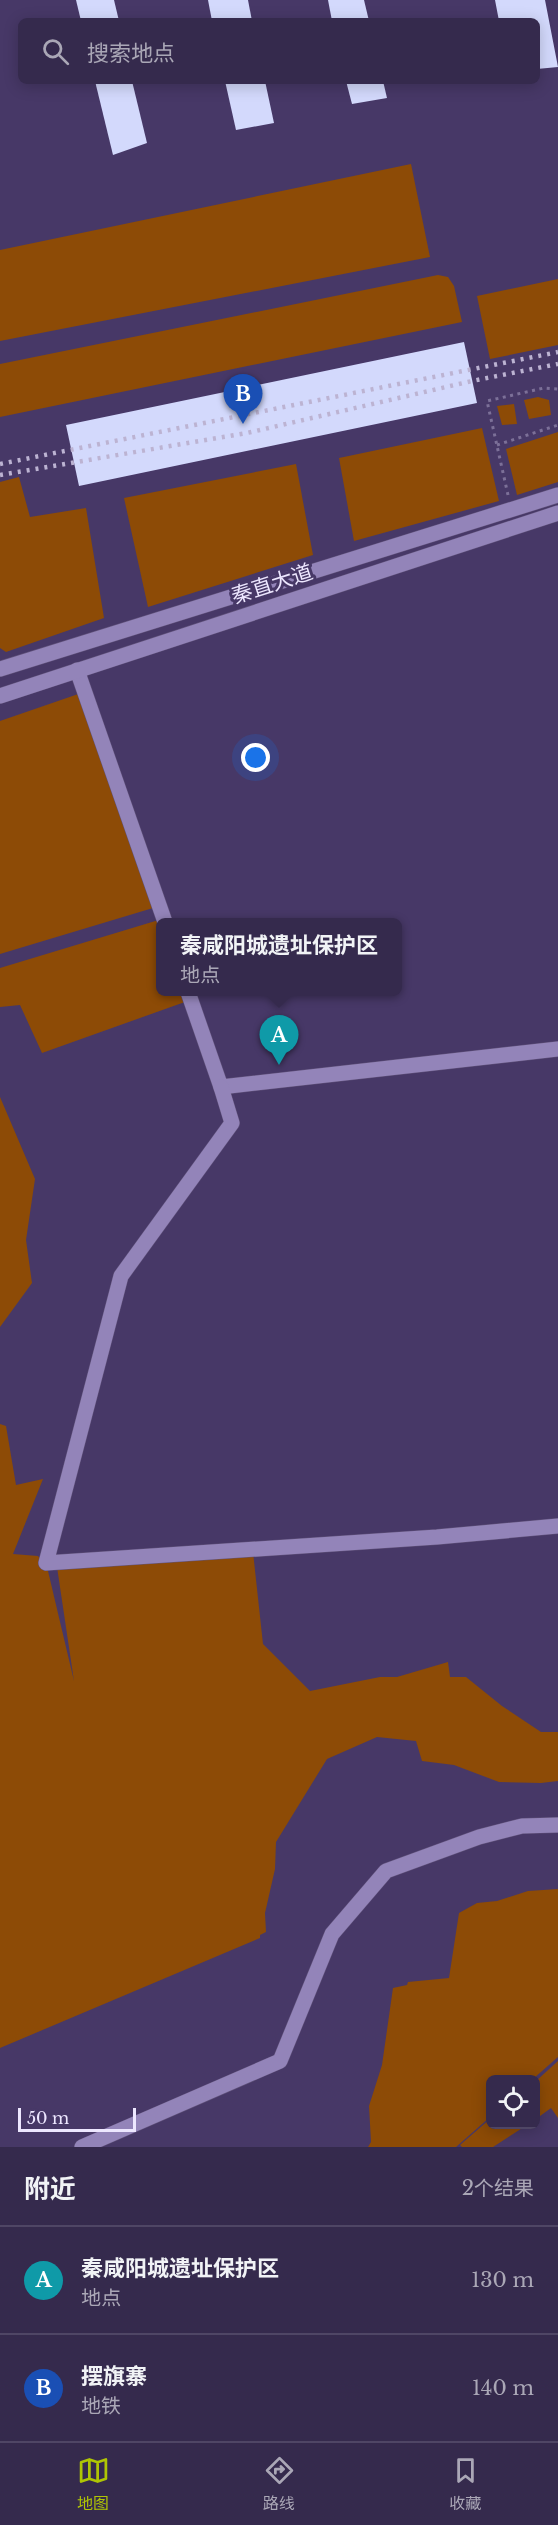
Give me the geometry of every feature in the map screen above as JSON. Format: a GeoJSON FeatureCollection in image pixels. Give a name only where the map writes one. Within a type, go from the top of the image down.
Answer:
{"type":"FeatureCollection","features":[{"type":"Feature","properties":{"kind":"street","name":"秦直大道"},"geometry":{"type":"LineString","coordinates":[[0,669],[558,495]]}},
{"type":"Feature","properties":{"kind":"street","name":"秦直大道"},"geometry":{"type":"LineString","coordinates":[[0,696],[558,513]]}},
{"type":"Feature","properties":{"kind":"street"},"geometry":{"type":"LineString","coordinates":[[77,670],[164,918]]}},
{"type":"Feature","properties":{"kind":"street"},"geometry":{"type":"LineString","coordinates":[[190,996],[222,1087],[232,1124],[121,1276],[46,1563],[437,1537],[558,1526]]}},
{"type":"Feature","properties":{"kind":"street"},"geometry":{"type":"LineString","coordinates":[[222,1087],[558,1049]]}},
{"type":"Feature","properties":{"kind":"street"},"geometry":{"type":"LineString","coordinates":[[82,2147],[280,2061],[333,1935],[386,1871],[478,1837],[522,1826],[558,1826]]}},
{"type":"Feature","properties":{"kind":"path"},"geometry":{"type":"LineString","coordinates":[[511,509],[487,401],[544,387],[558,389]]}},
{"type":"Feature","properties":{"kind":"path"},"geometry":{"type":"LineString","coordinates":[[497,445],[558,425]]}},
{"type":"Feature","properties":{"kind":"shaded area"},"geometry":{"type":"Polygon","coordinates":[[[411,164],[430,257],[0,341],[0,250],[411,164]]]}},
{"type":"Feature","properties":{"kind":"shaded area"},"geometry":{"type":"Polygon","coordinates":[[[438,275],[448,277],[454,286],[462,322],[0,417],[0,364],[438,275]]]}},
{"type":"Feature","properties":{"kind":"shaded area"},"geometry":{"type":"Polygon","coordinates":[[[558,279],[558,345],[490,359],[477,296],[558,279]]]}},
{"type":"Feature","properties":{"kind":"shaded area"},"geometry":{"type":"Polygon","coordinates":[[[538,397],[549,400],[551,415],[529,419],[524,400],[538,397]]]}},
{"type":"Feature","properties":{"kind":"shaded area"},"geometry":{"type":"Polygon","coordinates":[[[514,404],[517,424],[502,425],[497,406],[514,404]]]}},
{"type":"Feature","properties":{"kind":"shaded area"},"geometry":{"type":"Polygon","coordinates":[[[482,428],[499,501],[354,541],[339,458],[482,428]]]}},
{"type":"Feature","properties":{"kind":"shaded area"},"geometry":{"type":"Polygon","coordinates":[[[558,432],[558,482],[517,495],[506,449],[558,432]]]}},
{"type":"Feature","properties":{"kind":"shaded area"},"geometry":{"type":"Polygon","coordinates":[[[296,464],[313,555],[148,607],[124,498],[296,464]]]}},
{"type":"Feature","properties":{"kind":"shaded area"},"geometry":{"type":"Polygon","coordinates":[[[19,477],[30,517],[86,508],[104,618],[6,652],[0,648],[0,482],[19,477]]]}},
{"type":"Feature","properties":{"kind":"shaded area"},"geometry":{"type":"Polygon","coordinates":[[[87,691],[163,905],[0,954],[0,721],[87,691]]]}},
{"type":"Feature","properties":{"kind":"shaded area"},"geometry":{"type":"Polygon","coordinates":[[[156,921],[156,996],[195,996],[196,998],[42,1053],[20,1005],[0,1007],[0,968],[156,921]]]}},
{"type":"Feature","properties":{"kind":"shaded area"},"geometry":{"type":"Polygon","coordinates":[[[0,1097],[35,1179],[26,1240],[32,1283],[0,1327],[0,1097]]]}},
{"type":"Feature","properties":{"kind":"shaded area"},"geometry":{"type":"Polygon","coordinates":[[[0,1424],[6,1426],[16,1485],[43,1479],[13,1554],[38,1556],[48,1571],[74,1681],[57,1567],[253,1552],[263,1644],[310,1691],[380,1677],[397,1677],[448,1662],[450,1677],[466,1677],[502,1706],[541,1732],[558,1732],[558,1781],[499,1782],[454,1765],[422,1761],[416,1741],[377,1737],[327,1759],[276,1842],[275,1869],[265,1913],[266,1932],[260,1935],[260,1938],[0,2048],[0,1424]]]}},
{"type":"Feature","properties":{"kind":"shaded area"},"geometry":{"type":"Polygon","coordinates":[[[558,1889],[558,2057],[538,2075],[486,2075],[486,2121],[456,2147],[368,2147],[371,2142],[369,2106],[382,2065],[393,1988],[407,1985],[408,1982],[449,1978],[459,1913],[477,1903],[497,1901],[528,1891],[558,1889]]]}},
{"type":"Feature","properties":{"kind":"shaded area"},"geometry":{"type":"Polygon","coordinates":[[[558,2061],[558,2118],[551,2108],[540,2116],[540,2077],[558,2061]]]}},
{"type":"Feature","properties":{"kind":"shaded area"},"geometry":{"type":"Polygon","coordinates":[[[486,2122],[486,2129],[521,2129],[493,2147],[462,2147],[460,2145],[486,2122]]]}},
{"type":"Feature","properties":{"kind":"building"},"geometry":{"type":"Polygon","coordinates":[[[76,0],[114,0],[118,18],[80,18],[76,0]]]}},
{"type":"Feature","properties":{"kind":"building"},"geometry":{"type":"Polygon","coordinates":[[[208,0],[248,0],[251,18],[211,18],[208,0]]]}},
{"type":"Feature","properties":{"kind":"building"},"geometry":{"type":"Polygon","coordinates":[[[328,0],[364,0],[368,18],[331,18],[328,0]]]}},
{"type":"Feature","properties":{"kind":"building"},"geometry":{"type":"Polygon","coordinates":[[[495,0],[545,0],[558,67],[540,69],[540,18],[498,18],[495,0]]]}},
{"type":"Feature","properties":{"kind":"building"},"geometry":{"type":"Polygon","coordinates":[[[96,84],[133,84],[147,143],[113,155],[96,84]]]}},
{"type":"Feature","properties":{"kind":"building"},"geometry":{"type":"Polygon","coordinates":[[[226,84],[266,84],[274,123],[236,130],[226,84]]]}},
{"type":"Feature","properties":{"kind":"building"},"geometry":{"type":"Polygon","coordinates":[[[347,84],[384,84],[387,98],[352,104],[347,84]]]}},
{"type":"Feature","properties":{"kind":"building"},"geometry":{"type":"Polygon","coordinates":[[[464,342],[477,403],[79,486],[66,425],[464,342]]]}},
{"type":"Feature","properties":{"kind":"railway"},"geometry":{"type":"LineString","coordinates":[[0,464],[558,352]]}},
{"type":"Feature","properties":{"kind":"railway"},"geometry":{"type":"LineString","coordinates":[[0,475],[247,433],[472,381],[558,364]]}},
{"type":"Feature","properties":{"kind":"place","name":"摆旗寨"},"geometry":{"type":"Point","coordinates":[243,424]}},
{"type":"Feature","properties":{"kind":"place","name":"秦咸阳城遗址保护区"},"geometry":{"type":"Point","coordinates":[279,1065]}}]}
